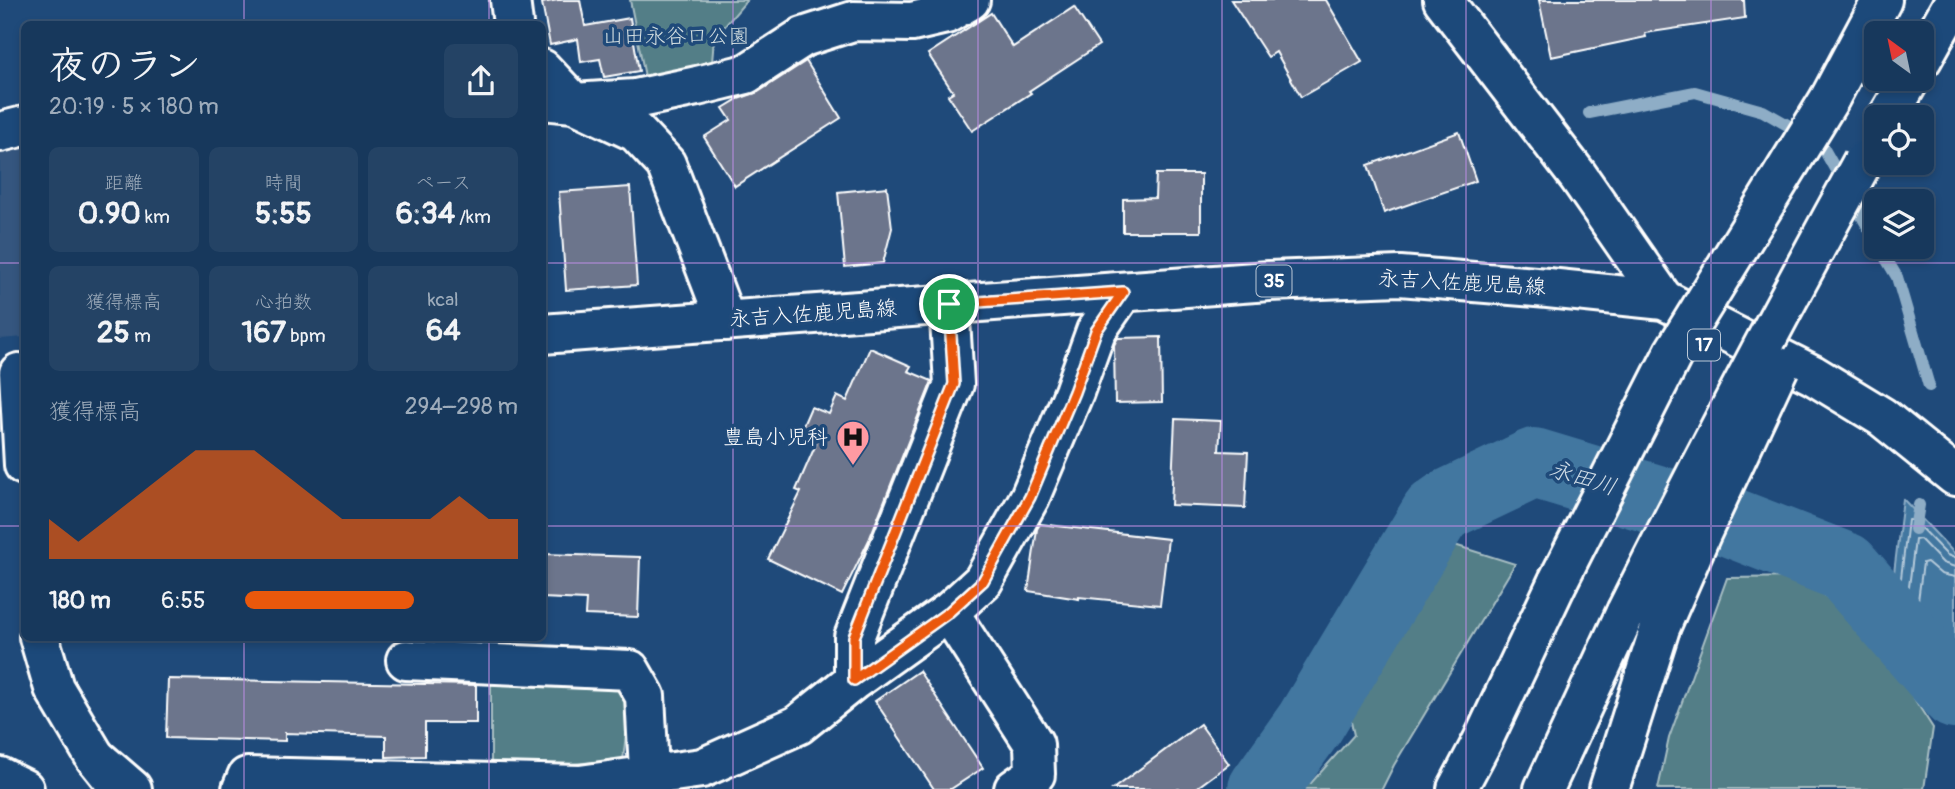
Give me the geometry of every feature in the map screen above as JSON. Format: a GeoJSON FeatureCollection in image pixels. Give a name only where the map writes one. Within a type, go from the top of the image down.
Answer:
{"type":"FeatureCollection","features":[{"type":"Feature","properties":{"kind":"main road"},"geometry":{"type":"LineString","coordinates":[[510,0],[513,21]]}},
{"type":"Feature","properties":{"kind":"main road"},"geometry":{"type":"LineString","coordinates":[[558,102],[635,99],[746,74],[803,37],[853,21],[912,22],[946,14],[971,0]]}},
{"type":"Feature","properties":{"kind":"main road"},"geometry":{"type":"LineString","coordinates":[[1443,0],[1578,176],[1664,300]]}},
{"type":"Feature","properties":{"kind":"main road"},"geometry":{"type":"LineString","coordinates":[[1488,789],[1568,586],[1674,352],[1830,99],[1882,0]]}},
{"type":"Feature","properties":{"kind":"main road"},"geometry":{"type":"LineString","coordinates":[[1934,38],[1955,0]]}},
{"type":"Feature","properties":{"kind":"main road"},"geometry":{"type":"LineString","coordinates":[[546,77],[558,102],[636,132],[666,164],[726,321]]}},
{"type":"Feature","properties":{"kind":"main road"},"geometry":{"type":"LineString","coordinates":[[0,132],[21,127]]}},
{"type":"Feature","properties":{"kind":"main road","name":"17"},"geometry":{"type":"LineString","coordinates":[[1544,789],[1626,612],[1699,465],[1864,161]]}},
{"type":"Feature","properties":{"kind":"main road"},"geometry":{"type":"LineString","coordinates":[[1609,789],[1660,628],[1700,534],[1791,342],[1864,165]]}},
{"type":"Feature","properties":{"kind":"main road","name":"永吉入佐鹿児島線"},"geometry":{"type":"LineString","coordinates":[[546,334],[1269,281],[1400,276],[1548,288],[1664,300],[1813,375],[1882,417],[1955,476]]}},
{"type":"Feature","properties":{"kind":"main road"},"geometry":{"type":"LineString","coordinates":[[242,789],[247,777],[580,785],[650,782],[702,768],[798,725],[854,680],[949,612],[983,581],[1030,497],[1096,331],[1123,292]]}},
{"type":"Feature","properties":{"kind":"main road"},"geometry":{"type":"LineString","coordinates":[[854,680],[854,637],[954,384],[949,304]]}},
{"type":"Feature","properties":{"kind":"main road"},"geometry":{"type":"LineString","coordinates":[[14,373],[21,437]]}},
{"type":"Feature","properties":{"kind":"main road"},"geometry":{"type":"LineString","coordinates":[[1457,789],[1568,586]]}},
{"type":"Feature","properties":{"kind":"main road"},"geometry":{"type":"LineString","coordinates":[[949,612],[1034,744],[1035,774],[1014,789]]}},
{"type":"Feature","properties":{"kind":"main road"},"geometry":{"type":"LineString","coordinates":[[40,641],[54,688],[104,773],[121,789]]}},
{"type":"Feature","properties":{"kind":"main road"},"geometry":{"type":"LineString","coordinates":[[406,660],[630,670],[645,696],[650,782]]}},
{"type":"Feature","properties":{"kind":"main road"},"geometry":{"type":"LineString","coordinates":[[104,773],[132,789]]}},
{"type":"Feature","properties":{"kind":"main road"},"geometry":{"type":"LineString","coordinates":[[0,777],[24,789]]}},
{"type":"Feature","properties":{"kind":"shaded area"},"geometry":{"type":"Polygon","coordinates":[[[21,148],[21,337],[0,339],[0,152],[21,148]]]}},
{"type":"Feature","properties":{"kind":"green space","name":"山田永谷口公園"},"geometry":{"type":"Polygon","coordinates":[[[630,0],[747,0],[714,39],[712,62],[646,82],[630,0]]]}},
{"type":"Feature","properties":{"kind":"green space"},"geometry":{"type":"Polygon","coordinates":[[[1445,542],[1515,564],[1382,789],[1291,789],[1311,783],[1354,735],[1344,691],[1445,542]]]}},
{"type":"Feature","properties":{"kind":"green space"},"geometry":{"type":"Polygon","coordinates":[[[1805,577],[1882,649],[1933,728],[1924,789],[1658,789],[1669,738],[1727,578],[1805,577]]]}},
{"type":"Feature","properties":{"kind":"green space"},"geometry":{"type":"Polygon","coordinates":[[[612,683],[630,699],[623,760],[491,770],[491,684],[612,683]]]}},
{"type":"Feature","properties":{"kind":"water"},"geometry":{"type":"Polygon","coordinates":[[[1903,499],[1955,554],[1955,724],[1887,631],[1903,499]]]}},
{"type":"Feature","properties":{"kind":"building"},"geometry":{"type":"Polygon","coordinates":[[[580,0],[585,26],[630,18],[639,71],[604,77],[600,59],[581,62],[578,39],[550,45],[542,3],[580,0]]]}},
{"type":"Feature","properties":{"kind":"building"},"geometry":{"type":"Polygon","coordinates":[[[1231,0],[1326,0],[1362,62],[1301,97],[1276,52],[1268,57],[1231,0]]]}},
{"type":"Feature","properties":{"kind":"building"},"geometry":{"type":"Polygon","coordinates":[[[1539,0],[1744,0],[1745,18],[1645,33],[1646,37],[1551,57],[1539,0]]]}},
{"type":"Feature","properties":{"kind":"building"},"geometry":{"type":"Polygon","coordinates":[[[1074,7],[1099,45],[972,131],[948,95],[953,92],[928,54],[991,13],[1013,47],[1074,7]]]}},
{"type":"Feature","properties":{"kind":"building"},"geometry":{"type":"Polygon","coordinates":[[[806,61],[841,118],[735,186],[704,137],[731,120],[723,108],[758,92],[806,61]]]}},
{"type":"Feature","properties":{"kind":"building"},"geometry":{"type":"Polygon","coordinates":[[[1459,132],[1476,181],[1384,213],[1368,165],[1459,132]]]}},
{"type":"Feature","properties":{"kind":"building"},"geometry":{"type":"Polygon","coordinates":[[[1156,174],[1201,174],[1201,232],[1123,232],[1123,199],[1155,198],[1156,174]]]}},
{"type":"Feature","properties":{"kind":"building"},"geometry":{"type":"Polygon","coordinates":[[[630,187],[637,285],[566,290],[559,192],[630,187]]]}},
{"type":"Feature","properties":{"kind":"building"},"geometry":{"type":"Polygon","coordinates":[[[887,187],[892,228],[883,263],[845,267],[838,192],[887,187]]]}},
{"type":"Feature","properties":{"kind":"building"},"geometry":{"type":"Polygon","coordinates":[[[1161,337],[1162,402],[1115,403],[1114,345],[1118,338],[1161,337]]]}},
{"type":"Feature","properties":{"kind":"building"},"geometry":{"type":"Polygon","coordinates":[[[870,348],[911,366],[908,371],[932,381],[869,540],[842,595],[768,559],[801,492],[796,490],[816,444],[798,437],[811,407],[829,414],[837,396],[847,401],[870,348]]]}},
{"type":"Feature","properties":{"kind":"building"},"geometry":{"type":"Polygon","coordinates":[[[1175,419],[1221,421],[1219,451],[1248,452],[1245,508],[1171,505],[1175,419]]]}},
{"type":"Feature","properties":{"kind":"building"},"geometry":{"type":"Polygon","coordinates":[[[1040,524],[1168,539],[1160,605],[1079,599],[1028,591],[1040,524]]]}},
{"type":"Feature","properties":{"kind":"building"},"geometry":{"type":"Polygon","coordinates":[[[546,554],[640,557],[638,617],[585,615],[586,600],[546,598],[546,554]]]}},
{"type":"Feature","properties":{"kind":"building"},"geometry":{"type":"Polygon","coordinates":[[[919,671],[983,768],[951,789],[934,789],[875,701],[919,671]]]}},
{"type":"Feature","properties":{"kind":"building"},"geometry":{"type":"Polygon","coordinates":[[[168,679],[476,685],[476,723],[425,723],[425,756],[386,757],[386,736],[285,733],[285,741],[166,738],[168,679]]]}},
{"type":"Feature","properties":{"kind":"building"},"geometry":{"type":"Polygon","coordinates":[[[1200,724],[1229,764],[1195,789],[1113,789],[1200,724]]]}},
{"type":"Feature","properties":{"kind":"waterway"},"geometry":{"type":"LineString","coordinates":[[1589,113],[1695,92],[1763,111],[1821,144],[1864,220]]}},
{"type":"Feature","properties":{"kind":"waterway"},"geometry":{"type":"LineString","coordinates":[[1886,259],[1897,277],[1929,386]]}},
{"type":"Feature","properties":{"kind":"waterway","name":"永田川"},"geometry":{"type":"LineString","coordinates":[[1263,789],[1310,723],[1436,513],[1450,503],[1534,463],[1730,522],[1845,567],[1955,694]]}},
{"type":"Feature","properties":{"kind":"waterway"},"geometry":{"type":"LineString","coordinates":[[1915,529],[1919,505]]}},
{"type":"Feature","properties":{"kind":"place","name":"豊島小児科"},"geometry":{"type":"Point","coordinates":[853,467]}},
{"type":"Feature","properties":{"kind":"route"},"geometry":{"type":"LineString","coordinates":[[1123,292],[1096,331],[1030,497],[983,581],[949,612],[854,680],[854,637],[954,384],[949,304],[1123,292]]}}]}
